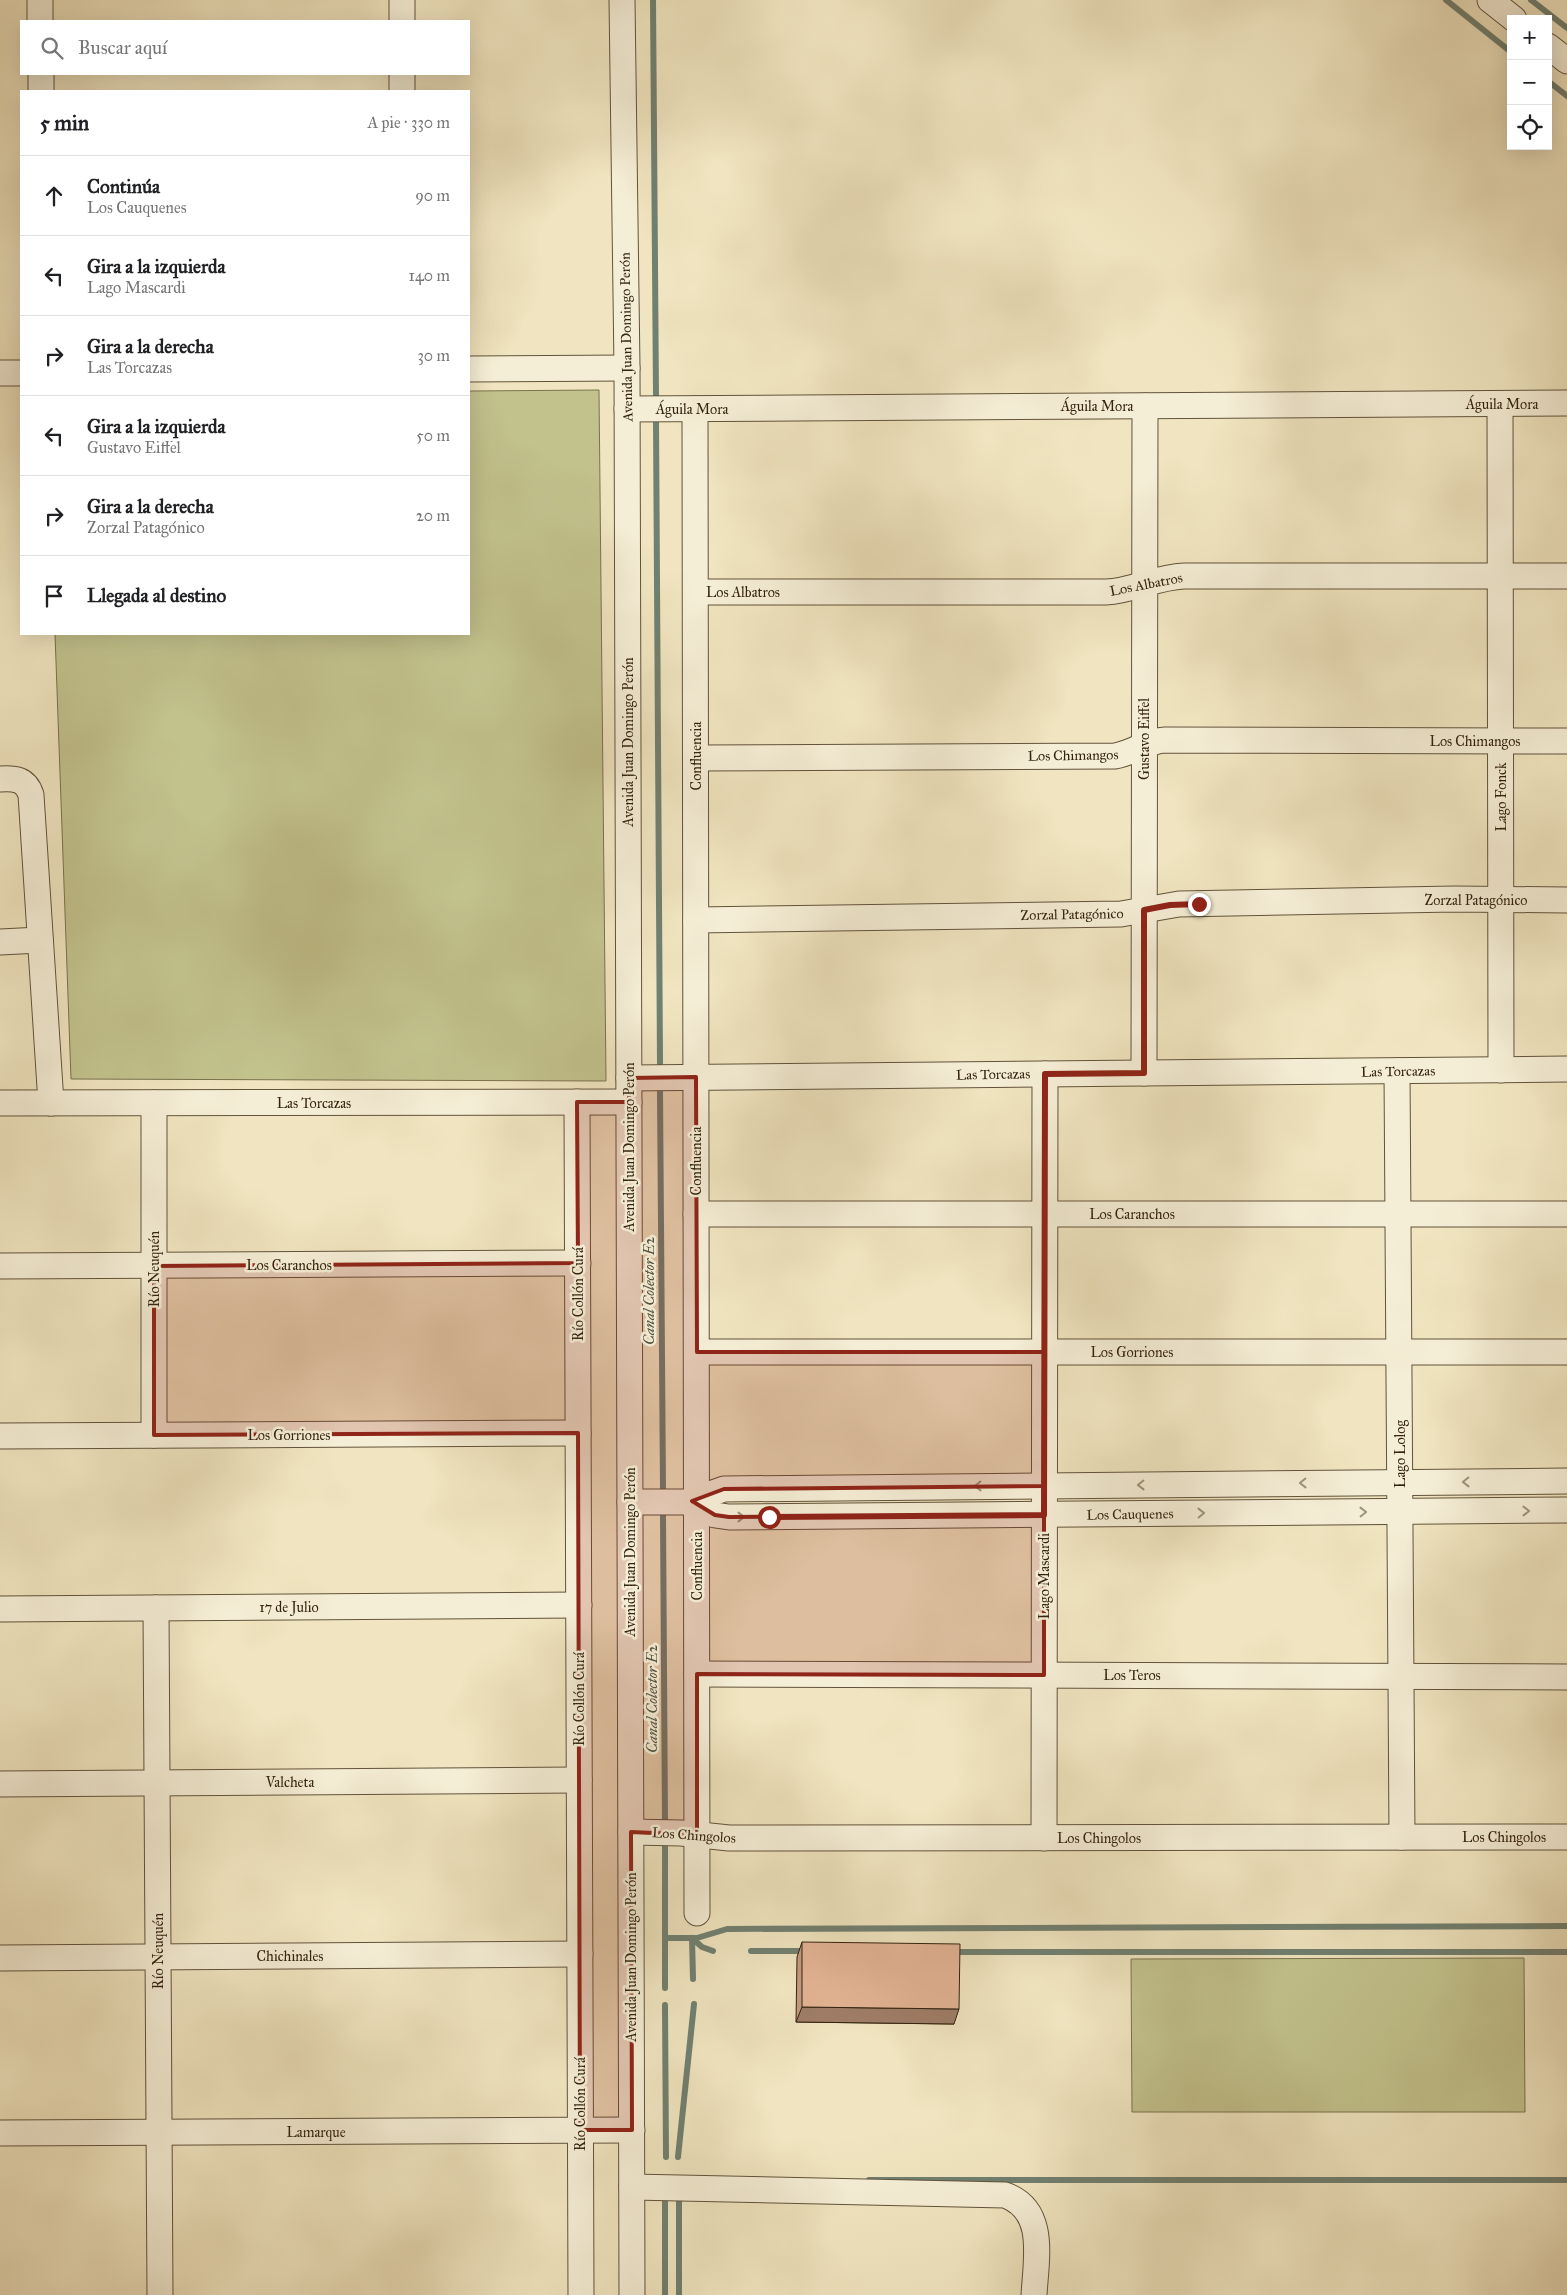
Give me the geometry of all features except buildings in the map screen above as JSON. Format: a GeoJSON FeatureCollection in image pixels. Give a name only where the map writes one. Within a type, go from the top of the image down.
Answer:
{"type":"FeatureCollection","features":[{"type":"Feature","properties":{"kind":"street"},"geometry":{"type":"LineString","coordinates":[[40,0],[40,20]]}},
{"type":"Feature","properties":{"kind":"street"},"geometry":{"type":"LineString","coordinates":[[402,0],[402,20]]}},
{"type":"Feature","properties":{"kind":"street","name":"Avenida Juan Domingo Perón"},"geometry":{"type":"LineString","coordinates":[[622,0],[627,368],[632,2295]]}},
{"type":"Feature","properties":{"kind":"street"},"geometry":{"type":"LineString","coordinates":[[1490,0],[1509,15]]}},
{"type":"Feature","properties":{"kind":"street"},"geometry":{"type":"LineString","coordinates":[[1552,49],[1567,61]]}},
{"type":"Feature","properties":{"kind":"street"},"geometry":{"type":"LineString","coordinates":[[41,75],[41,90]]}},
{"type":"Feature","properties":{"kind":"street"},"geometry":{"type":"LineString","coordinates":[[402,75],[402,90]]}},
{"type":"Feature","properties":{"kind":"street"},"geometry":{"type":"LineString","coordinates":[[470,369],[627,368]]}},
{"type":"Feature","properties":{"kind":"street"},"geometry":{"type":"LineString","coordinates":[[0,373],[20,373]]}},
{"type":"Feature","properties":{"kind":"street","name":"Águila Mora"},"geometry":{"type":"LineString","coordinates":[[627,409],[1567,403]]}},
{"type":"Feature","properties":{"kind":"street","name":"Lago Fonck"},"geometry":{"type":"LineString","coordinates":[[1500,404],[1501,1070]]}},
{"type":"Feature","properties":{"kind":"street","name":"Gustavo Eiffel"},"geometry":{"type":"LineString","coordinates":[[1144,1073],[1145,406]]}},
{"type":"Feature","properties":{"kind":"street","name":"Confluencia"},"geometry":{"type":"LineString","coordinates":[[696,409],[697,1913]]}},
{"type":"Feature","properties":{"kind":"street","name":"Los Albatros"},"geometry":{"type":"LineString","coordinates":[[696,592],[1106,592],[1126,590],[1160,578],[1184,576],[1567,576]]}},
{"type":"Feature","properties":{"kind":"street","name":"Los Chimangos"},"geometry":{"type":"LineString","coordinates":[[696,758],[1115,756],[1144,745],[1165,740],[1567,741]]}},
{"type":"Feature","properties":{"kind":"street"},"geometry":{"type":"LineString","coordinates":[[0,779],[22,781],[26,784],[31,795],[51,1103]]}},
{"type":"Feature","properties":{"kind":"street","name":"Zorzal Patagónico"},"geometry":{"type":"LineString","coordinates":[[696,920],[1121,914],[1179,904],[1567,900]]}},
{"type":"Feature","properties":{"kind":"street"},"geometry":{"type":"LineString","coordinates":[[0,942],[40,940]]}},
{"type":"Feature","properties":{"kind":"street","name":"Las Torcazas"},"geometry":{"type":"LineString","coordinates":[[629,1078],[1567,1069]]}},
{"type":"Feature","properties":{"kind":"street","name":"Lago Lolog"},"geometry":{"type":"LineString","coordinates":[[1397,1071],[1402,1837]]}},
{"type":"Feature","properties":{"kind":"street","name":"Lago Mascardi"},"geometry":{"type":"LineString","coordinates":[[1044,1838],[1045,1074]]}},
{"type":"Feature","properties":{"kind":"street","name":"Río Collón Curá"},"geometry":{"type":"LineString","coordinates":[[577,1102],[581,2295]]}},
{"type":"Feature","properties":{"kind":"street","name":"Las Torcazas"},"geometry":{"type":"LineString","coordinates":[[0,1103],[629,1102]]}},
{"type":"Feature","properties":{"kind":"street","name":"Río Neuquén"},"geometry":{"type":"LineString","coordinates":[[154,1103],[154,1435]]}},
{"type":"Feature","properties":{"kind":"street","name":"Los Caranchos"},"geometry":{"type":"LineString","coordinates":[[696,1214],[1567,1214]]}},
{"type":"Feature","properties":{"kind":"street","name":"Los Caranchos"},"geometry":{"type":"LineString","coordinates":[[0,1266],[578,1264]]}},
{"type":"Feature","properties":{"kind":"street","name":"Los Gorriones"},"geometry":{"type":"LineString","coordinates":[[697,1352],[1567,1352]]}},
{"type":"Feature","properties":{"kind":"street","name":"Los Gorriones"},"geometry":{"type":"LineString","coordinates":[[0,1436],[578,1434]]}},
{"type":"Feature","properties":{"kind":"street","name":"Los Cauquenes"},"geometry":{"type":"LineString","coordinates":[[697,1502],[707,1494],[724,1489],[1567,1481]]}},
{"type":"Feature","properties":{"kind":"street","name":"Los Cauquenes"},"geometry":{"type":"LineString","coordinates":[[630,1502],[697,1502],[715,1515],[730,1517],[1567,1510]]}},
{"type":"Feature","properties":{"kind":"street","name":"17 de Julio"},"geometry":{"type":"LineString","coordinates":[[0,1609],[579,1605]]}},
{"type":"Feature","properties":{"kind":"street","name":"Río Neuquén"},"geometry":{"type":"LineString","coordinates":[[156,1608],[160,2295]]}},
{"type":"Feature","properties":{"kind":"street","name":"Los Teros"},"geometry":{"type":"LineString","coordinates":[[697,1674],[1567,1677]]}},
{"type":"Feature","properties":{"kind":"street","name":"Valcheta"},"geometry":{"type":"LineString","coordinates":[[0,1784],[579,1780]]}},
{"type":"Feature","properties":{"kind":"street","name":"Los Chingolos"},"geometry":{"type":"LineString","coordinates":[[631,1832],[729,1838],[1567,1836]]}},
{"type":"Feature","properties":{"kind":"street","name":"Chichinales"},"geometry":{"type":"LineString","coordinates":[[0,1958],[580,1954]]}},
{"type":"Feature","properties":{"kind":"street","name":"Lamarque"},"geometry":{"type":"LineString","coordinates":[[0,2133],[632,2130]]}},
{"type":"Feature","properties":{"kind":"street"},"geometry":{"type":"LineString","coordinates":[[632,2187],[1005,2195],[1019,2201],[1025,2207],[1035,2227],[1034,2295]]}},
{"type":"Feature","properties":{"kind":"highlighted area"},"geometry":{"type":"Polygon","coordinates":[[[696,1077],[697,1352],[1045,1352],[1044,1486],[724,1489],[692,1501],[715,1515],[729,1517],[1044,1515],[1044,1675],[697,1674],[697,1835],[631,1832],[632,2130],[580,2130],[578,1433],[154,1435],[154,1266],[578,1263],[577,1102],[629,1102],[629,1078],[696,1077]]]}},
{"type":"Feature","properties":{"kind":"green space"},"geometry":{"type":"Polygon","coordinates":[[[599,390],[606,1081],[71,1079],[55,635],[470,635],[470,391],[599,390]]]}},
{"type":"Feature","properties":{"kind":"green space"},"geometry":{"type":"Polygon","coordinates":[[[1524,1958],[1525,2112],[1132,2112],[1131,1959],[1524,1958]]]}},
{"type":"Feature","properties":{"kind":"waterway"},"geometry":{"type":"LineString","coordinates":[[653,0],[656,396]]}},
{"type":"Feature","properties":{"kind":"waterway"},"geometry":{"type":"LineString","coordinates":[[1446,0],[1507,49]]}},
{"type":"Feature","properties":{"kind":"waterway"},"geometry":{"type":"LineString","coordinates":[[1531,0],[1567,28]]}},
{"type":"Feature","properties":{"kind":"waterway"},"geometry":{"type":"LineString","coordinates":[[1552,84],[1567,96]]}},
{"type":"Feature","properties":{"kind":"waterway"},"geometry":{"type":"LineString","coordinates":[[656,420],[660,1063]]}},
{"type":"Feature","properties":{"kind":"waterway","name":"Canal Colector E2"},"geometry":{"type":"LineString","coordinates":[[660,1092],[663,1490]]}},
{"type":"Feature","properties":{"kind":"waterway","name":"Canal Colector E2"},"geometry":{"type":"LineString","coordinates":[[663,1515],[665,1823]]}},
{"type":"Feature","properties":{"kind":"waterway","name":"Canal Colector E2"},"geometry":{"type":"LineString","coordinates":[[665,1842],[665,1988]]}},
{"type":"Feature","properties":{"kind":"waterway"},"geometry":{"type":"LineString","coordinates":[[665,1938],[697,1938],[727,1929],[1567,1926]]}},
{"type":"Feature","properties":{"kind":"waterway"},"geometry":{"type":"LineString","coordinates":[[692,1938],[693,1979]]}},
{"type":"Feature","properties":{"kind":"waterway"},"geometry":{"type":"LineString","coordinates":[[692,1938],[702,1947],[713,1951]]}},
{"type":"Feature","properties":{"kind":"waterway"},"geometry":{"type":"LineString","coordinates":[[751,1951],[807,1951]]}},
{"type":"Feature","properties":{"kind":"waterway"},"geometry":{"type":"LineString","coordinates":[[952,1952],[1567,1952]]}},
{"type":"Feature","properties":{"kind":"waterway"},"geometry":{"type":"LineString","coordinates":[[678,2157],[694,2004]]}},
{"type":"Feature","properties":{"kind":"waterway","name":"Canal Colector E2"},"geometry":{"type":"LineString","coordinates":[[665,2005],[666,2157]]}},
{"type":"Feature","properties":{"kind":"waterway"},"geometry":{"type":"LineString","coordinates":[[869,2180],[1567,2180]]}},
{"type":"Feature","properties":{"kind":"waterway"},"geometry":{"type":"LineString","coordinates":[[679,2197],[679,2295]]}},
{"type":"Feature","properties":{"kind":"waterway","name":"Canal Colector E2"},"geometry":{"type":"LineString","coordinates":[[665,2198],[665,2295]]}},
{"type":"Feature","properties":{"kind":"route"},"geometry":{"type":"LineString","coordinates":[[769,1517],[1044,1515],[1045,1074],[1144,1073],[1144,910],[1170,905],[1199,904]]}}]}
